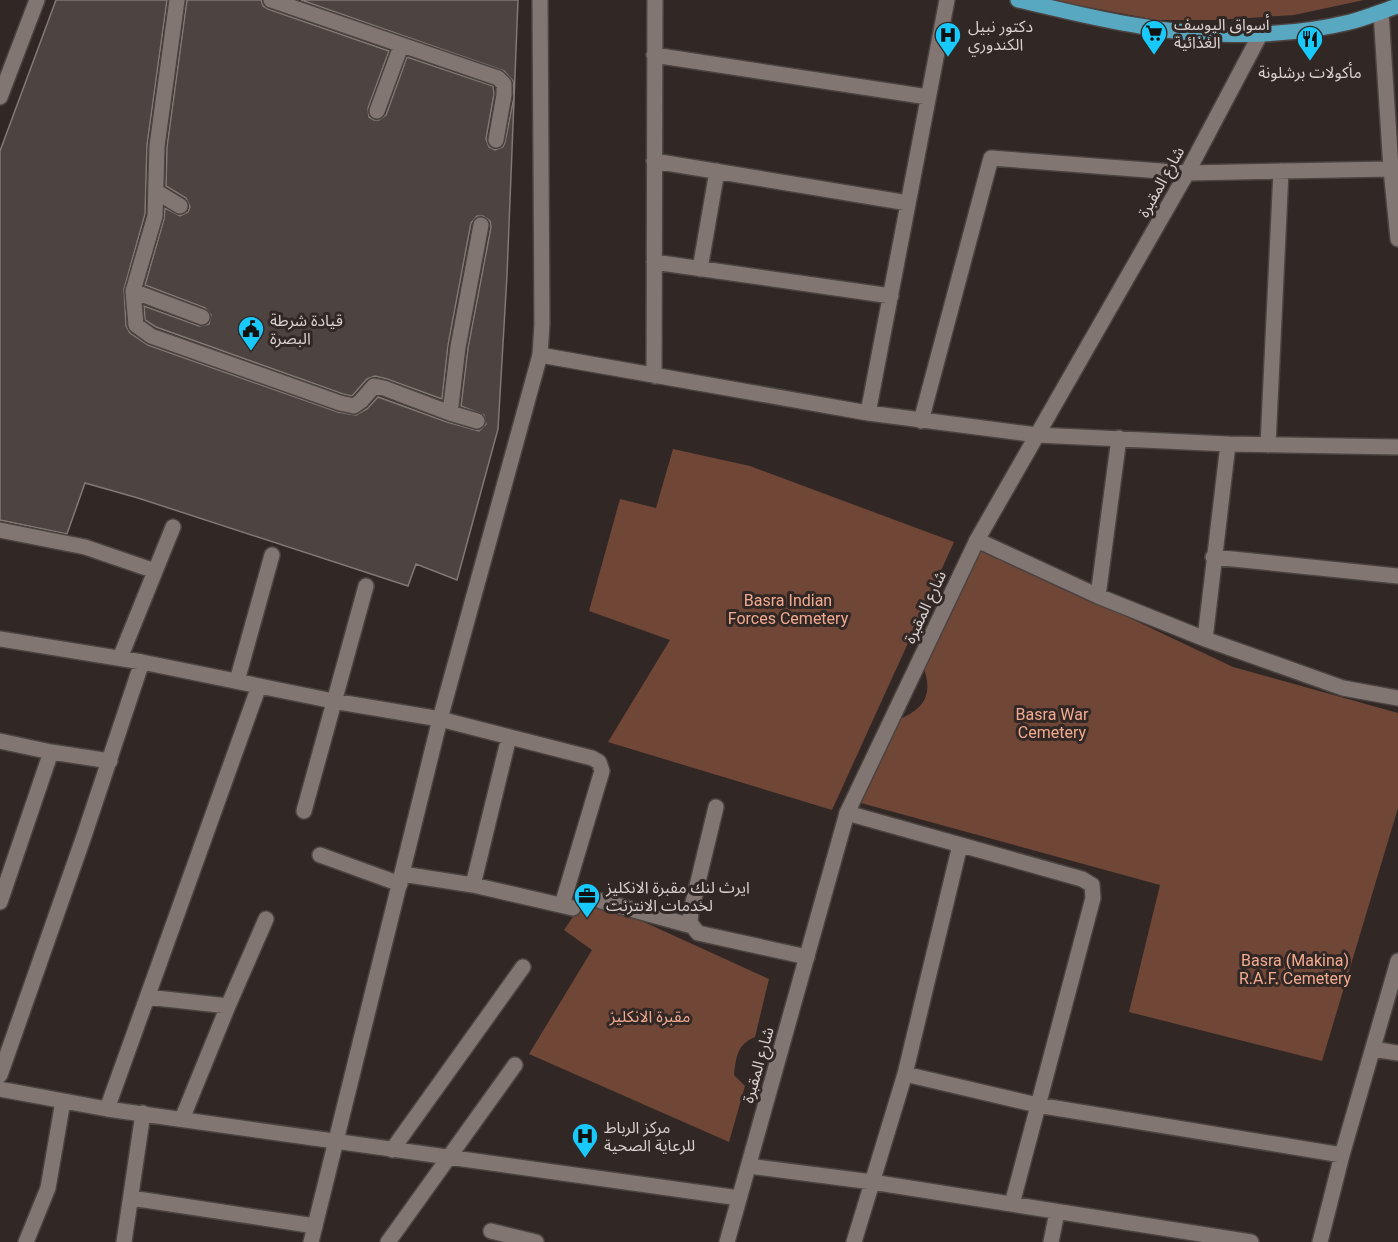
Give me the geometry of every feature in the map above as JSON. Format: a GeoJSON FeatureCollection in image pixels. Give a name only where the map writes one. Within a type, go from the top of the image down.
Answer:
{"type":"FeatureCollection","features":[{"type":"Feature","properties":{"kind":"main road"},"geometry":{"type":"LineString","coordinates":[[1018,0],[1175,32],[1261,33],[1305,30],[1351,22],[1398,6]]}},
{"type":"Feature","properties":{"kind":"street"},"geometry":{"type":"LineString","coordinates":[[0,97],[38,0]]}},
{"type":"Feature","properties":{"kind":"street"},"geometry":{"type":"LineString","coordinates":[[177,0],[157,146],[155,216],[133,291],[136,325],[151,336],[340,404],[354,406],[374,386],[477,421]]}},
{"type":"Feature","properties":{"kind":"street"},"geometry":{"type":"LineString","coordinates":[[271,0],[498,78],[504,84],[504,95],[496,140]]}},
{"type":"Feature","properties":{"kind":"street"},"geometry":{"type":"LineString","coordinates":[[311,1242],[440,719],[540,355],[542,324],[540,0]]}},
{"type":"Feature","properties":{"kind":"street"},"geometry":{"type":"LineString","coordinates":[[654,376],[656,0]]}},
{"type":"Feature","properties":{"kind":"street"},"geometry":{"type":"LineString","coordinates":[[868,413],[947,0]]}},
{"type":"Feature","properties":{"kind":"street"},"geometry":{"type":"LineString","coordinates":[[1381,12],[1393,112],[1391,169],[1398,238]]}},
{"type":"Feature","properties":{"kind":"street","name":"شارع المقبرة"},"geometry":{"type":"LineString","coordinates":[[727,1242],[847,813],[976,540],[1187,173],[1261,33]]}},
{"type":"Feature","properties":{"kind":"street"},"geometry":{"type":"LineString","coordinates":[[377,111],[401,46]]}},
{"type":"Feature","properties":{"kind":"street"},"geometry":{"type":"LineString","coordinates":[[654,56],[928,97]]}},
{"type":"Feature","properties":{"kind":"street"},"geometry":{"type":"LineString","coordinates":[[921,421],[991,158],[1187,173],[1391,169]]}},
{"type":"Feature","properties":{"kind":"street"},"geometry":{"type":"LineString","coordinates":[[654,161],[908,203]]}},
{"type":"Feature","properties":{"kind":"street"},"geometry":{"type":"LineString","coordinates":[[700,269],[717,171]]}},
{"type":"Feature","properties":{"kind":"street"},"geometry":{"type":"LineString","coordinates":[[1268,445],[1281,171]]}},
{"type":"Feature","properties":{"kind":"street"},"geometry":{"type":"LineString","coordinates":[[157,192],[180,206]]}},
{"type":"Feature","properties":{"kind":"street"},"geometry":{"type":"LineString","coordinates":[[450,412],[458,347],[481,225]]}},
{"type":"Feature","properties":{"kind":"street"},"geometry":{"type":"LineString","coordinates":[[654,262],[891,296]]}},
{"type":"Feature","properties":{"kind":"street"},"geometry":{"type":"LineString","coordinates":[[133,291],[202,317]]}},
{"type":"Feature","properties":{"kind":"street"},"geometry":{"type":"LineString","coordinates":[[540,355],[868,413],[1036,435],[1228,444],[1398,447]]}},
{"type":"Feature","properties":{"kind":"street"},"geometry":{"type":"LineString","coordinates":[[1098,596],[1119,438]]}},
{"type":"Feature","properties":{"kind":"street"},"geometry":{"type":"LineString","coordinates":[[1205,639],[1228,444]]}},
{"type":"Feature","properties":{"kind":"street"},"geometry":{"type":"LineString","coordinates":[[120,658],[173,527]]}},
{"type":"Feature","properties":{"kind":"street"},"geometry":{"type":"LineString","coordinates":[[0,530],[85,547],[155,571]]}},
{"type":"Feature","properties":{"kind":"street"},"geometry":{"type":"LineString","coordinates":[[976,540],[1098,596],[1205,639],[1343,688],[1398,698]]}},
{"type":"Feature","properties":{"kind":"street"},"geometry":{"type":"LineString","coordinates":[[237,681],[272,555]]}},
{"type":"Feature","properties":{"kind":"street"},"geometry":{"type":"LineString","coordinates":[[1214,557],[1398,576]]}},
{"type":"Feature","properties":{"kind":"street"},"geometry":{"type":"LineString","coordinates":[[304,811],[366,586]]}},
{"type":"Feature","properties":{"kind":"street"},"geometry":{"type":"LineString","coordinates":[[0,639],[120,658],[333,701],[440,719],[592,758],[599,762],[602,771],[568,907],[473,885],[401,879],[320,855]]}},
{"type":"Feature","properties":{"kind":"street"},"geometry":{"type":"LineString","coordinates":[[0,1075],[142,662]]}},
{"type":"Feature","properties":{"kind":"street"},"geometry":{"type":"LineString","coordinates":[[107,1109],[260,686]]}},
{"type":"Feature","properties":{"kind":"street"},"geometry":{"type":"LineString","coordinates":[[473,885],[509,737]]}},
{"type":"Feature","properties":{"kind":"street"},"geometry":{"type":"LineString","coordinates":[[0,741],[51,752],[110,760]]}},
{"type":"Feature","properties":{"kind":"street"},"geometry":{"type":"LineString","coordinates":[[0,902],[51,752]]}},
{"type":"Feature","properties":{"kind":"street"},"geometry":{"type":"LineString","coordinates":[[692,926],[691,911],[716,807]]}},
{"type":"Feature","properties":{"kind":"street"},"geometry":{"type":"LineString","coordinates":[[847,813],[1083,879],[1092,885],[1093,898],[1012,1204]]}},
{"type":"Feature","properties":{"kind":"street"},"geometry":{"type":"LineString","coordinates":[[854,1242],[904,1074],[960,845]]}},
{"type":"Feature","properties":{"kind":"street"},"geometry":{"type":"LineString","coordinates":[[601,901],[692,926],[698,933],[807,957]]}},
{"type":"Feature","properties":{"kind":"street"},"geometry":{"type":"LineString","coordinates":[[182,1119],[266,919]]}},
{"type":"Feature","properties":{"kind":"street"},"geometry":{"type":"LineString","coordinates":[[1320,1242],[1342,1155],[1398,961]]}},
{"type":"Feature","properties":{"kind":"street"},"geometry":{"type":"LineString","coordinates":[[392,1150],[524,967]]}},
{"type":"Feature","properties":{"kind":"street"},"geometry":{"type":"LineString","coordinates":[[147,997],[228,1006]]}},
{"type":"Feature","properties":{"kind":"street"},"geometry":{"type":"LineString","coordinates":[[1373,1049],[1398,1053]]}},
{"type":"Feature","properties":{"kind":"street"},"geometry":{"type":"LineString","coordinates":[[388,1242],[515,1065]]}},
{"type":"Feature","properties":{"kind":"street"},"geometry":{"type":"LineString","coordinates":[[904,1074],[1037,1105],[1342,1155]]}},
{"type":"Feature","properties":{"kind":"street"},"geometry":{"type":"LineString","coordinates":[[0,1089],[107,1109],[739,1198]]}},
{"type":"Feature","properties":{"kind":"street"},"geometry":{"type":"LineString","coordinates":[[26,1242],[48,1188],[63,1101]]}},
{"type":"Feature","properties":{"kind":"street"},"geometry":{"type":"LineString","coordinates":[[124,1242],[143,1113]]}},
{"type":"Feature","properties":{"kind":"street"},"geometry":{"type":"LineString","coordinates":[[748,1166],[872,1182],[1012,1204],[1163,1235],[1250,1242]]}},
{"type":"Feature","properties":{"kind":"street"},"geometry":{"type":"LineString","coordinates":[[132,1198],[315,1226]]}},
{"type":"Feature","properties":{"kind":"street"},"geometry":{"type":"LineString","coordinates":[[1051,1242],[1057,1212]]}},
{"type":"Feature","properties":{"kind":"street"},"geometry":{"type":"LineString","coordinates":[[491,1231],[536,1242]]}},
{"type":"Feature","properties":{"kind":"green space"},"geometry":{"type":"Polygon","coordinates":[[[1050,0],[1364,0],[1294,15],[1216,20],[1157,20],[1050,0]]]}},
{"type":"Feature","properties":{"kind":"green space","name":"Basra Indian Forces Cemetery"},"geometry":{"type":"Polygon","coordinates":[[[673,449],[750,466],[954,542],[832,810],[608,742],[670,640],[589,611],[620,499],[656,508],[673,449]]]}},
{"type":"Feature","properties":{"kind":"green space","name":"Basra War Cemetery"},"geometry":{"type":"Polygon","coordinates":[[[982,548],[1233,667],[1398,713],[1398,808],[1322,1061],[1129,1012],[1160,885],[861,803],[900,719],[916,710],[925,698],[927,684],[923,666],[982,548]]]}},
{"type":"Feature","properties":{"kind":"green space","name":"مقبرة الانكليز"},"geometry":{"type":"Polygon","coordinates":[[[587,896],[769,979],[755,1037],[744,1044],[737,1057],[734,1075],[745,1086],[729,1142],[529,1054],[592,950],[564,930],[587,896]]]}},
{"type":"Feature","properties":{"kind":"building","name":"قيادة شرطة البصرة"},"geometry":{"type":"Polygon","coordinates":[[[56,0],[167,0],[147,145],[145,214],[124,289],[126,326],[130,333],[148,345],[338,412],[356,415],[367,409],[378,397],[479,431],[486,424],[484,415],[461,406],[468,348],[491,227],[490,221],[483,216],[477,216],[471,223],[448,345],[442,399],[375,376],[367,379],[352,396],[343,394],[156,327],[145,320],[144,306],[199,326],[209,324],[211,315],[205,308],[145,285],[165,208],[180,216],[188,212],[190,207],[186,198],[166,186],[167,147],[187,0],[261,0],[263,6],[268,9],[389,51],[368,108],[369,117],[374,120],[379,120],[386,115],[407,57],[493,86],[494,94],[486,139],[489,147],[495,150],[503,147],[505,142],[514,97],[513,81],[504,71],[301,0],[518,0],[507,275],[498,429],[457,580],[416,564],[408,586],[138,498],[85,483],[67,534],[0,520],[0,151],[56,0]]]}},
{"type":"Feature","properties":{"kind":"place","name":"أسواق اليوسف الغذائية"},"geometry":{"type":"Point","coordinates":[1154,56]}},
{"type":"Feature","properties":{"kind":"place","name":"دكتور نبيل الكندوري"},"geometry":{"type":"Point","coordinates":[948,58]}},
{"type":"Feature","properties":{"kind":"place","name":"مأكولات برشلونة"},"geometry":{"type":"Point","coordinates":[1310,62]}},
{"type":"Feature","properties":{"kind":"place","name":"قيادة شرطة البصرة"},"geometry":{"type":"Point","coordinates":[251,352]}},
{"type":"Feature","properties":{"kind":"place","name":"ايرث لنك مقبرة الانكليز لخدمات الانترنت"},"geometry":{"type":"Point","coordinates":[587,919]}},
{"type":"Feature","properties":{"kind":"place","name":"مركز الرباط للرعاية الصحية"},"geometry":{"type":"Point","coordinates":[585,1159]}},
{"type":"Feature","properties":{"kind":"park label","name":"Basra (Makina) R.A.F. Cemetery"},"geometry":{"type":"Point","coordinates":[1295,969]}}]}
